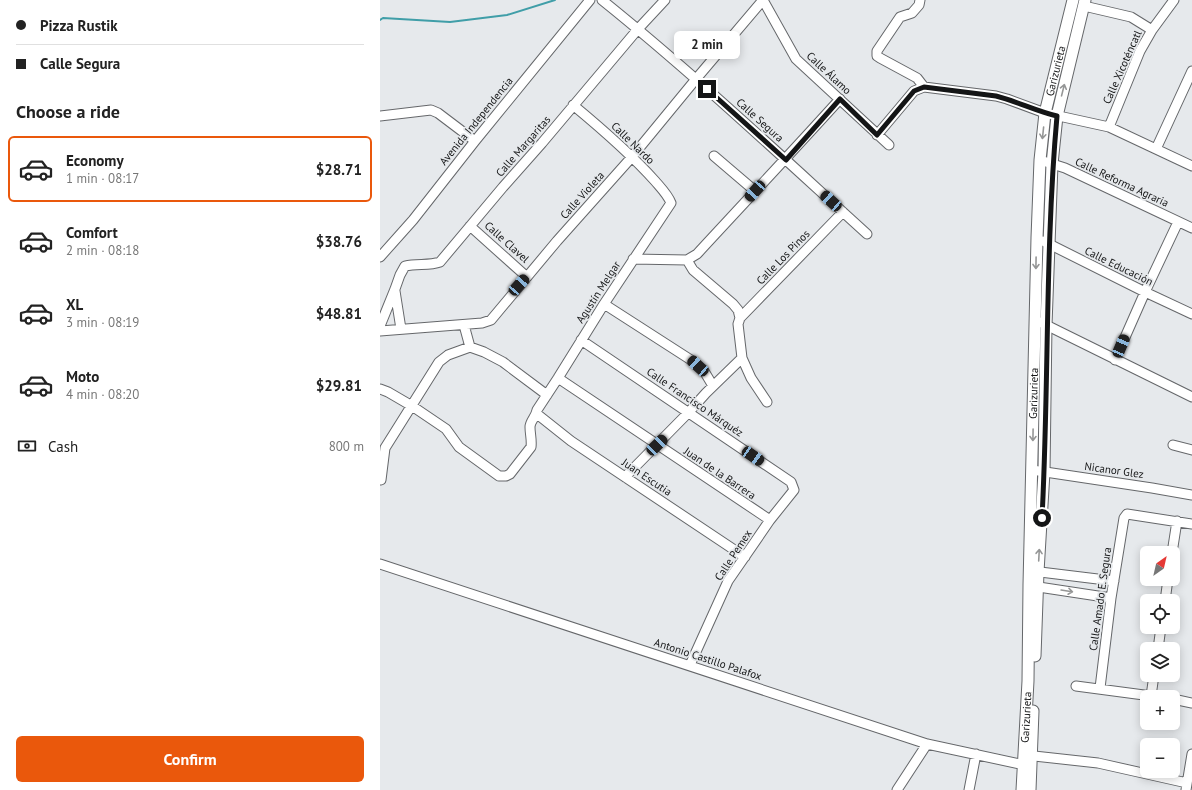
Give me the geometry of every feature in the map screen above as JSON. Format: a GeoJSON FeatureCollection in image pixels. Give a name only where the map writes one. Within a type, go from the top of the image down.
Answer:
{"type":"FeatureCollection","features":[{"type":"Feature","properties":{"kind":"main road","name":"Garizurieta"},"geometry":{"type":"LineString","coordinates":[[1034,571],[1032,470],[1040,160],[1045,113],[1073,0]]}},
{"type":"Feature","properties":{"kind":"main road","name":"Garizurieta"},"geometry":{"type":"LineString","coordinates":[[1030,790],[1027,760],[1028,681],[1034,571],[1044,472],[1046,325],[1052,164],[1057,116],[1084,3]]}},
{"type":"Feature","properties":{"kind":"main road","name":"Garizurieta"},"geometry":{"type":"LineString","coordinates":[[1022,790],[1027,760]]}},
{"type":"Feature","properties":{"kind":"street","name":"Avenida Independencia"},"geometry":{"type":"LineString","coordinates":[[380,257],[413,220],[475,141],[590,0]]}},
{"type":"Feature","properties":{"kind":"street","name":"Calle Segura"},"geometry":{"type":"LineString","coordinates":[[602,0],[696,79],[868,234]]}},
{"type":"Feature","properties":{"kind":"street","name":"Calle Margaritas"},"geometry":{"type":"LineString","coordinates":[[380,326],[405,266],[412,264],[435,264],[440,262],[638,29],[665,0]]}},
{"type":"Feature","properties":{"kind":"street","name":"Calle Violeta"},"geometry":{"type":"LineString","coordinates":[[380,331],[464,325],[482,323],[491,320],[557,241],[631,158],[764,0]]}},
{"type":"Feature","properties":{"kind":"street","name":"Calle Álamo"},"geometry":{"type":"LineString","coordinates":[[764,0],[796,59],[889,145]]}},
{"type":"Feature","properties":{"kind":"street"},"geometry":{"type":"LineString","coordinates":[[920,0],[919,5],[912,12],[900,17],[877,51],[876,56],[917,78],[924,87]]}},
{"type":"Feature","properties":{"kind":"street","name":"Calle Xicoténcatl"},"geometry":{"type":"LineString","coordinates":[[1109,127],[1140,51],[1152,30],[1174,0]]}},
{"type":"Feature","properties":{"kind":"street"},"geometry":{"type":"LineString","coordinates":[[1084,3],[1131,18],[1152,30]]}},
{"type":"Feature","properties":{"kind":"street"},"geometry":{"type":"LineString","coordinates":[[1156,149],[1192,71]]}},
{"type":"Feature","properties":{"kind":"street"},"geometry":{"type":"LineString","coordinates":[[877,135],[914,91],[924,87],[996,96],[1045,113],[1109,127],[1192,166]]}},
{"type":"Feature","properties":{"kind":"street"},"geometry":{"type":"LineString","coordinates":[[633,259],[687,260],[697,254],[786,160],[840,99]]}},
{"type":"Feature","properties":{"kind":"street","name":"Calle Nardo"},"geometry":{"type":"LineString","coordinates":[[573,106],[603,130],[652,178],[669,198],[671,203]]}},
{"type":"Feature","properties":{"kind":"street"},"geometry":{"type":"LineString","coordinates":[[380,116],[431,110],[438,112],[475,141]]}},
{"type":"Feature","properties":{"kind":"street"},"geometry":{"type":"LineString","coordinates":[[714,156],[755,191]]}},
{"type":"Feature","properties":{"kind":"street","name":"Calle Reforma Agraria"},"geometry":{"type":"LineString","coordinates":[[1040,160],[1065,168],[1192,228]]}},
{"type":"Feature","properties":{"kind":"street","name":"Agustín Melgar"},"geometry":{"type":"LineString","coordinates":[[412,406],[446,429],[459,448],[499,476],[506,476],[510,474],[531,447],[532,442],[530,427],[537,414],[537,410],[633,259],[671,203]]}},
{"type":"Feature","properties":{"kind":"street","name":"Calle Los Pinos"},"geometry":{"type":"LineString","coordinates":[[740,318],[843,212]]}},
{"type":"Feature","properties":{"kind":"street"},"geometry":{"type":"LineString","coordinates":[[1115,360],[1178,222]]}},
{"type":"Feature","properties":{"kind":"street","name":"Calle Clavel"},"geometry":{"type":"LineString","coordinates":[[470,226],[527,276]]}},
{"type":"Feature","properties":{"kind":"street","name":"Calle Educación"},"geometry":{"type":"LineString","coordinates":[[1037,238],[1192,314]]}},
{"type":"Feature","properties":{"kind":"street"},"geometry":{"type":"LineString","coordinates":[[687,260],[693,270],[738,310],[740,318],[738,324],[742,358],[767,402]]}},
{"type":"Feature","properties":{"kind":"street"},"geometry":{"type":"LineString","coordinates":[[395,289],[401,329]]}},
{"type":"Feature","properties":{"kind":"street"},"geometry":{"type":"LineString","coordinates":[[604,304],[691,360],[704,371],[713,386]]}},
{"type":"Feature","properties":{"kind":"street"},"geometry":{"type":"LineString","coordinates":[[1035,320],[1192,397]]}},
{"type":"Feature","properties":{"kind":"street"},"geometry":{"type":"LineString","coordinates":[[464,325],[470,347]]}},
{"type":"Feature","properties":{"kind":"street","name":"Calle Francisco Márquéz"},"geometry":{"type":"LineString","coordinates":[[581,340],[690,412],[792,482],[793,485]]}},
{"type":"Feature","properties":{"kind":"street"},"geometry":{"type":"LineString","coordinates":[[381,480],[383,448],[412,406],[439,362],[448,355],[470,347],[484,352],[504,362],[547,395]]}},
{"type":"Feature","properties":{"kind":"street"},"geometry":{"type":"LineString","coordinates":[[625,477],[742,358]]}},
{"type":"Feature","properties":{"kind":"street","name":"Juan de la Barrera"},"geometry":{"type":"LineString","coordinates":[[558,378],[770,520]]}},
{"type":"Feature","properties":{"kind":"street"},"geometry":{"type":"LineString","coordinates":[[380,389],[412,406]]}},
{"type":"Feature","properties":{"kind":"street","name":"Juan Escutia"},"geometry":{"type":"LineString","coordinates":[[537,414],[571,441],[745,557]]}},
{"type":"Feature","properties":{"kind":"street"},"geometry":{"type":"LineString","coordinates":[[1173,445],[1192,450]]}},
{"type":"Feature","properties":{"kind":"street","name":"Nicanor Glez"},"geometry":{"type":"LineString","coordinates":[[1032,470],[1192,495]]}},
{"type":"Feature","properties":{"kind":"street","name":"Calle Pemex"},"geometry":{"type":"LineString","coordinates":[[690,665],[728,581],[770,520],[794,490],[793,485]]}},
{"type":"Feature","properties":{"kind":"street","name":"Calle Amado E. Segura"},"geometry":{"type":"LineString","coordinates":[[1100,688],[1111,598],[1124,518],[1127,514],[1177,522]]}},
{"type":"Feature","properties":{"kind":"street"},"geometry":{"type":"LineString","coordinates":[[1173,546],[1177,522],[1192,524]]}},
{"type":"Feature","properties":{"kind":"street","name":"Antonio Castillo Palafox"},"geometry":{"type":"LineString","coordinates":[[380,564],[927,744],[976,754],[1027,760],[1098,763],[1186,786]]}},
{"type":"Feature","properties":{"kind":"street"},"geometry":{"type":"LineString","coordinates":[[1034,571],[1114,581]]}},
{"type":"Feature","properties":{"kind":"street"},"geometry":{"type":"LineString","coordinates":[[1033,586],[1111,598]]}},
{"type":"Feature","properties":{"kind":"street"},"geometry":{"type":"LineString","coordinates":[[1076,686],[1140,694]]}},
{"type":"Feature","properties":{"kind":"street"},"geometry":{"type":"LineString","coordinates":[[1180,700],[1192,702]]}},
{"type":"Feature","properties":{"kind":"street"},"geometry":{"type":"LineString","coordinates":[[897,790],[927,744]]}},
{"type":"Feature","properties":{"kind":"street"},"geometry":{"type":"LineString","coordinates":[[969,790],[976,754]]}},
{"type":"Feature","properties":{"kind":"street"},"geometry":{"type":"LineString","coordinates":[[1186,786],[1192,757]]}},
{"type":"Feature","properties":{"kind":"waterway"},"geometry":{"type":"LineString","coordinates":[[380,20],[383,18],[450,22],[507,15],[555,0]]}},
{"type":"Feature","properties":{"kind":"route"},"geometry":{"type":"LineString","coordinates":[[707,89],[786,160],[840,99],[877,135],[914,91],[924,87],[996,96],[1057,116],[1052,164],[1049,244],[1042,518]]}}]}
